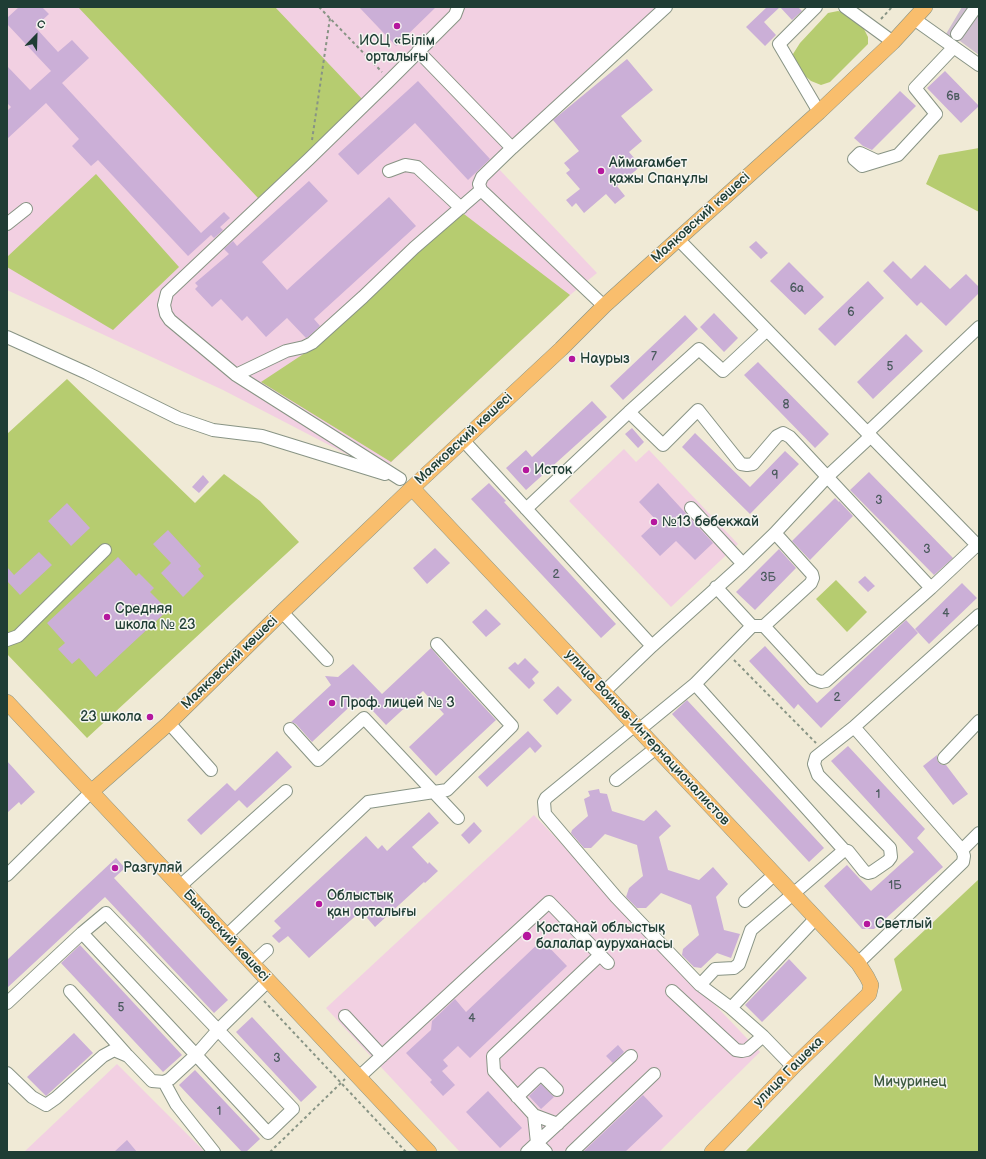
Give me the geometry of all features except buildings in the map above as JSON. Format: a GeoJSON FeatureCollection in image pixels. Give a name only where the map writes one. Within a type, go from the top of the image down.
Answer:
{"type":"FeatureCollection","features":[{"type":"Feature","properties":{"kind":"main road","name":"Маяковский көшесі"},"geometry":{"type":"LineString","coordinates":[[91,792],[169,723],[282,612],[406,483],[463,440],[561,349],[604,306],[819,112],[894,42],[925,7]]}},
{"type":"Feature","properties":{"kind":"main road","name":"улица Воинов-Интернационалистов"},"geometry":{"type":"LineString","coordinates":[[406,483],[858,963],[871,985],[869,994]]}},
{"type":"Feature","properties":{"kind":"main road","name":"Быковский көшесі"},"geometry":{"type":"LineString","coordinates":[[7,702],[429,1152]]}},
{"type":"Feature","properties":{"kind":"main road","name":"улица Гашека"},"geometry":{"type":"LineString","coordinates":[[712,1152],[793,1067],[869,994]]}},
{"type":"Feature","properties":{"kind":"street"},"geometry":{"type":"LineString","coordinates":[[406,483],[236,374],[170,320],[166,314],[164,305],[167,293],[389,81],[455,15],[458,7]]}},
{"type":"Feature","properties":{"kind":"street"},"geometry":{"type":"LineString","coordinates":[[604,306],[481,190],[479,184],[482,177],[512,148],[666,7]]}},
{"type":"Feature","properties":{"kind":"street"},"geometry":{"type":"LineString","coordinates":[[816,7],[779,44],[819,112]]}},
{"type":"Feature","properties":{"kind":"street"},"geometry":{"type":"LineString","coordinates":[[845,7],[894,42]]}},
{"type":"Feature","properties":{"kind":"street"},"geometry":{"type":"LineString","coordinates":[[957,34],[976,7]]}},
{"type":"Feature","properties":{"kind":"street"},"geometry":{"type":"LineString","coordinates":[[914,19],[979,65]]}},
{"type":"Feature","properties":{"kind":"street"},"geometry":{"type":"LineString","coordinates":[[877,162],[898,155],[936,114],[915,88],[954,47]]}},
{"type":"Feature","properties":{"kind":"street"},"geometry":{"type":"LineString","coordinates":[[418,51],[512,148]]}},
{"type":"Feature","properties":{"kind":"street"},"geometry":{"type":"LineString","coordinates":[[389,171],[405,164],[417,167],[461,208]]}},
{"type":"Feature","properties":{"kind":"street"},"geometry":{"type":"LineString","coordinates":[[236,374],[286,351],[304,347],[312,343],[414,248],[481,190]]}},
{"type":"Feature","properties":{"kind":"street"},"geometry":{"type":"LineString","coordinates":[[7,224],[26,209]]}},
{"type":"Feature","properties":{"kind":"street"},"geometry":{"type":"LineString","coordinates":[[678,239],[978,546],[826,681],[821,682],[813,679],[716,587]]}},
{"type":"Feature","properties":{"kind":"street"},"geometry":{"type":"LineString","coordinates":[[604,692],[775,533],[869,434],[979,327]]}},
{"type":"Feature","properties":{"kind":"street"},"geometry":{"type":"LineString","coordinates":[[526,509],[699,348],[723,371],[768,330]]}},
{"type":"Feature","properties":{"kind":"street"},"geometry":{"type":"LineString","coordinates":[[7,337],[87,373],[178,418],[213,430],[262,436],[406,483]]}},
{"type":"Feature","properties":{"kind":"street"},"geometry":{"type":"LineString","coordinates":[[629,412],[663,445],[698,410],[741,464],[747,465],[753,464],[777,436],[783,433],[790,436],[931,588]]}},
{"type":"Feature","properties":{"kind":"street"},"geometry":{"type":"LineString","coordinates":[[463,440],[652,646]]}},
{"type":"Feature","properties":{"kind":"street"},"geometry":{"type":"LineString","coordinates":[[691,508],[743,564]]}},
{"type":"Feature","properties":{"kind":"street"},"geometry":{"type":"LineString","coordinates":[[775,533],[812,574],[813,578],[811,583],[726,652],[695,684],[546,798],[544,808],[545,814],[616,897],[700,985],[731,1008],[763,1036],[793,1067]]}},
{"type":"Feature","properties":{"kind":"street"},"geometry":{"type":"LineString","coordinates":[[7,640],[18,636],[105,550]]}},
{"type":"Feature","properties":{"kind":"street"},"geometry":{"type":"LineString","coordinates":[[282,612],[327,660]]}},
{"type":"Feature","properties":{"kind":"street"},"geometry":{"type":"LineString","coordinates":[[695,684],[844,850],[848,851],[864,871],[868,873],[872,872],[888,861],[891,857],[890,848],[818,775],[814,764],[816,756],[854,727],[979,615]]}},
{"type":"Feature","properties":{"kind":"street"},"geometry":{"type":"LineString","coordinates":[[226,936],[368,802],[447,790],[512,726],[437,644]]}},
{"type":"Feature","properties":{"kind":"street"},"geometry":{"type":"LineString","coordinates":[[290,729],[318,760],[364,718],[458,818]]}},
{"type":"Feature","properties":{"kind":"street"},"geometry":{"type":"LineString","coordinates":[[944,758],[979,722]]}},
{"type":"Feature","properties":{"kind":"street"},"geometry":{"type":"LineString","coordinates":[[169,723],[211,770]]}},
{"type":"Feature","properties":{"kind":"street"},"geometry":{"type":"LineString","coordinates":[[854,727],[962,850],[964,856],[963,862],[858,963]]}},
{"type":"Feature","properties":{"kind":"street"},"geometry":{"type":"LineString","coordinates":[[616,780],[656,748]]}},
{"type":"Feature","properties":{"kind":"street"},"geometry":{"type":"LineString","coordinates":[[180,886],[286,791]]}},
{"type":"Feature","properties":{"kind":"street","name":"Маяковский көшесі"},"geometry":{"type":"LineString","coordinates":[[7,875],[91,792]]}},
{"type":"Feature","properties":{"kind":"street"},"geometry":{"type":"LineString","coordinates":[[962,850],[979,833]]}},
{"type":"Feature","properties":{"kind":"street"},"geometry":{"type":"LineString","coordinates":[[700,985],[716,969],[734,968],[739,964],[751,930],[844,850]]}},
{"type":"Feature","properties":{"kind":"street"},"geometry":{"type":"LineString","coordinates":[[746,901],[775,874]]}},
{"type":"Feature","properties":{"kind":"street"},"geometry":{"type":"LineString","coordinates":[[356,1074],[382,1056],[549,902],[604,959],[494,1056],[494,1071],[534,1115],[558,1124]]}},
{"type":"Feature","properties":{"kind":"street"},"geometry":{"type":"LineString","coordinates":[[7,1003],[82,933],[106,913],[293,1109],[268,1133],[82,933]]}},
{"type":"Feature","properties":{"kind":"street"},"geometry":{"type":"LineString","coordinates":[[731,1008],[816,918]]}},
{"type":"Feature","properties":{"kind":"street"},"geometry":{"type":"LineString","coordinates":[[252,964],[267,950]]}},
{"type":"Feature","properties":{"kind":"street"},"geometry":{"type":"LineString","coordinates":[[70,991],[152,1081],[164,1082],[170,1079],[196,1055],[218,1030],[268,981]]}},
{"type":"Feature","properties":{"kind":"street"},"geometry":{"type":"LineString","coordinates":[[672,991],[736,1050],[747,1050],[763,1036]]}},
{"type":"Feature","properties":{"kind":"street"},"geometry":{"type":"LineString","coordinates":[[344,1016],[382,1056]]}},
{"type":"Feature","properties":{"kind":"street"},"geometry":{"type":"LineString","coordinates":[[7,1073],[32,1097],[46,1105],[56,1098],[103,1056],[114,1050],[128,1056]]}},
{"type":"Feature","properties":{"kind":"street"},"geometry":{"type":"LineString","coordinates":[[527,1152],[542,1148],[558,1124],[631,1056]]}},
{"type":"Feature","properties":{"kind":"street"},"geometry":{"type":"LineString","coordinates":[[517,1097],[541,1074],[557,1090]]}},
{"type":"Feature","properties":{"kind":"street"},"geometry":{"type":"LineString","coordinates":[[572,1152],[654,1074]]}},
{"type":"Feature","properties":{"kind":"street"},"geometry":{"type":"LineString","coordinates":[[164,1082],[176,1104],[214,1152]]}},
{"type":"Feature","properties":{"kind":"street"},"geometry":{"type":"LineString","coordinates":[[534,1115],[542,1148]]}},
{"type":"Feature","properties":{"kind":"path"},"geometry":{"type":"LineString","coordinates":[[319,7],[389,81]]}},
{"type":"Feature","properties":{"kind":"path"},"geometry":{"type":"LineString","coordinates":[[873,27],[892,7]]}},
{"type":"Feature","properties":{"kind":"path"},"geometry":{"type":"LineString","coordinates":[[309,159],[330,18]]}},
{"type":"Feature","properties":{"kind":"path"},"geometry":{"type":"LineString","coordinates":[[726,652],[823,750]]}},
{"type":"Feature","properties":{"kind":"path"},"geometry":{"type":"LineString","coordinates":[[256,993],[406,1152]]}},
{"type":"Feature","properties":{"kind":"path"},"geometry":{"type":"LineString","coordinates":[[270,1152],[341,1083],[356,1074]]}},
{"type":"Feature","properties":{"kind":"shaded area"},"geometry":{"type":"Polygon","coordinates":[[[7,7],[673,7],[498,168],[597,273],[570,295],[381,472],[223,390],[7,290],[7,7]]]}},
{"type":"Feature","properties":{"kind":"shaded area"},"geometry":{"type":"Polygon","coordinates":[[[962,7],[979,7],[979,55],[960,41],[946,34],[962,7]]]}},
{"type":"Feature","properties":{"kind":"shaded area","name":"№13 бөбекжай"},"geometry":{"type":"Polygon","coordinates":[[[624,449],[636,462],[649,450],[738,544],[671,607],[569,501],[624,449]]]}},
{"type":"Feature","properties":{"kind":"shaded area","name":"Қостанай облыстық балалар ауруханасы"},"geometry":{"type":"Polygon","coordinates":[[[534,815],[760,1052],[659,1152],[460,1152],[326,1008],[534,815]]]}},
{"type":"Feature","properties":{"kind":"shaded area"},"geometry":{"type":"Polygon","coordinates":[[[117,1064],[205,1152],[24,1152],[117,1064]]]}},
{"type":"Feature","properties":{"kind":"green space"},"geometry":{"type":"Polygon","coordinates":[[[78,7],[275,7],[363,100],[258,198],[78,7]]]}},
{"type":"Feature","properties":{"kind":"green space"},"geometry":{"type":"Polygon","coordinates":[[[838,11],[849,14],[863,27],[868,37],[868,44],[830,82],[821,85],[811,81],[795,67],[793,54],[800,43],[828,13],[838,11]]]}},
{"type":"Feature","properties":{"kind":"green space"},"geometry":{"type":"Polygon","coordinates":[[[979,148],[979,212],[926,184],[939,155],[979,148]]]}},
{"type":"Feature","properties":{"kind":"green space"},"geometry":{"type":"Polygon","coordinates":[[[96,174],[179,267],[113,330],[7,267],[7,257],[96,174]]]}},
{"type":"Feature","properties":{"kind":"green space"},"geometry":{"type":"Polygon","coordinates":[[[460,211],[570,295],[391,462],[261,382],[314,347],[460,211]]]}},
{"type":"Feature","properties":{"kind":"green space"},"geometry":{"type":"Polygon","coordinates":[[[67,379],[195,503],[224,474],[260,501],[299,542],[87,738],[7,654],[7,434],[67,379]]]}},
{"type":"Feature","properties":{"kind":"green space"},"geometry":{"type":"Polygon","coordinates":[[[836,580],[867,612],[847,632],[816,599],[836,580]]]}},
{"type":"Feature","properties":{"kind":"green space","name":"Мичуринец"},"geometry":{"type":"Polygon","coordinates":[[[979,879],[979,1152],[745,1152],[902,990],[894,959],[979,879]]]}},
{"type":"Feature","properties":{"kind":"place","name":"ИОЦ «Білім орталығы"},"geometry":{"type":"Point","coordinates":[397,26]}},
{"type":"Feature","properties":{"kind":"place","name":"Аймағамбет қажы Спанұлы"},"geometry":{"type":"Point","coordinates":[601,171]}},
{"type":"Feature","properties":{"kind":"place","name":"Наурыз"},"geometry":{"type":"Point","coordinates":[572,359]}},
{"type":"Feature","properties":{"kind":"place","name":"Исток"},"geometry":{"type":"Point","coordinates":[526,470]}},
{"type":"Feature","properties":{"kind":"place","name":"№13 бөбекжай"},"geometry":{"type":"Point","coordinates":[654,522]}},
{"type":"Feature","properties":{"kind":"place","name":"Средняя школа № 23"},"geometry":{"type":"Point","coordinates":[107,617]}},
{"type":"Feature","properties":{"kind":"place","name":"Проф. лицей № 3"},"geometry":{"type":"Point","coordinates":[332,703]}},
{"type":"Feature","properties":{"kind":"place","name":"23 школа"},"geometry":{"type":"Point","coordinates":[150,717]}},
{"type":"Feature","properties":{"kind":"place","name":"Разгуляй"},"geometry":{"type":"Point","coordinates":[115,868]}},
{"type":"Feature","properties":{"kind":"place","name":"Облыстық қан орталығы"},"geometry":{"type":"Point","coordinates":[319,904]}},
{"type":"Feature","properties":{"kind":"place","name":"Светлый"},"geometry":{"type":"Point","coordinates":[867,924]}},
{"type":"Feature","properties":{"kind":"place","name":"Қостанай облыстық балалар ауруханасы"},"geometry":{"type":"Point","coordinates":[527,936]}}]}
